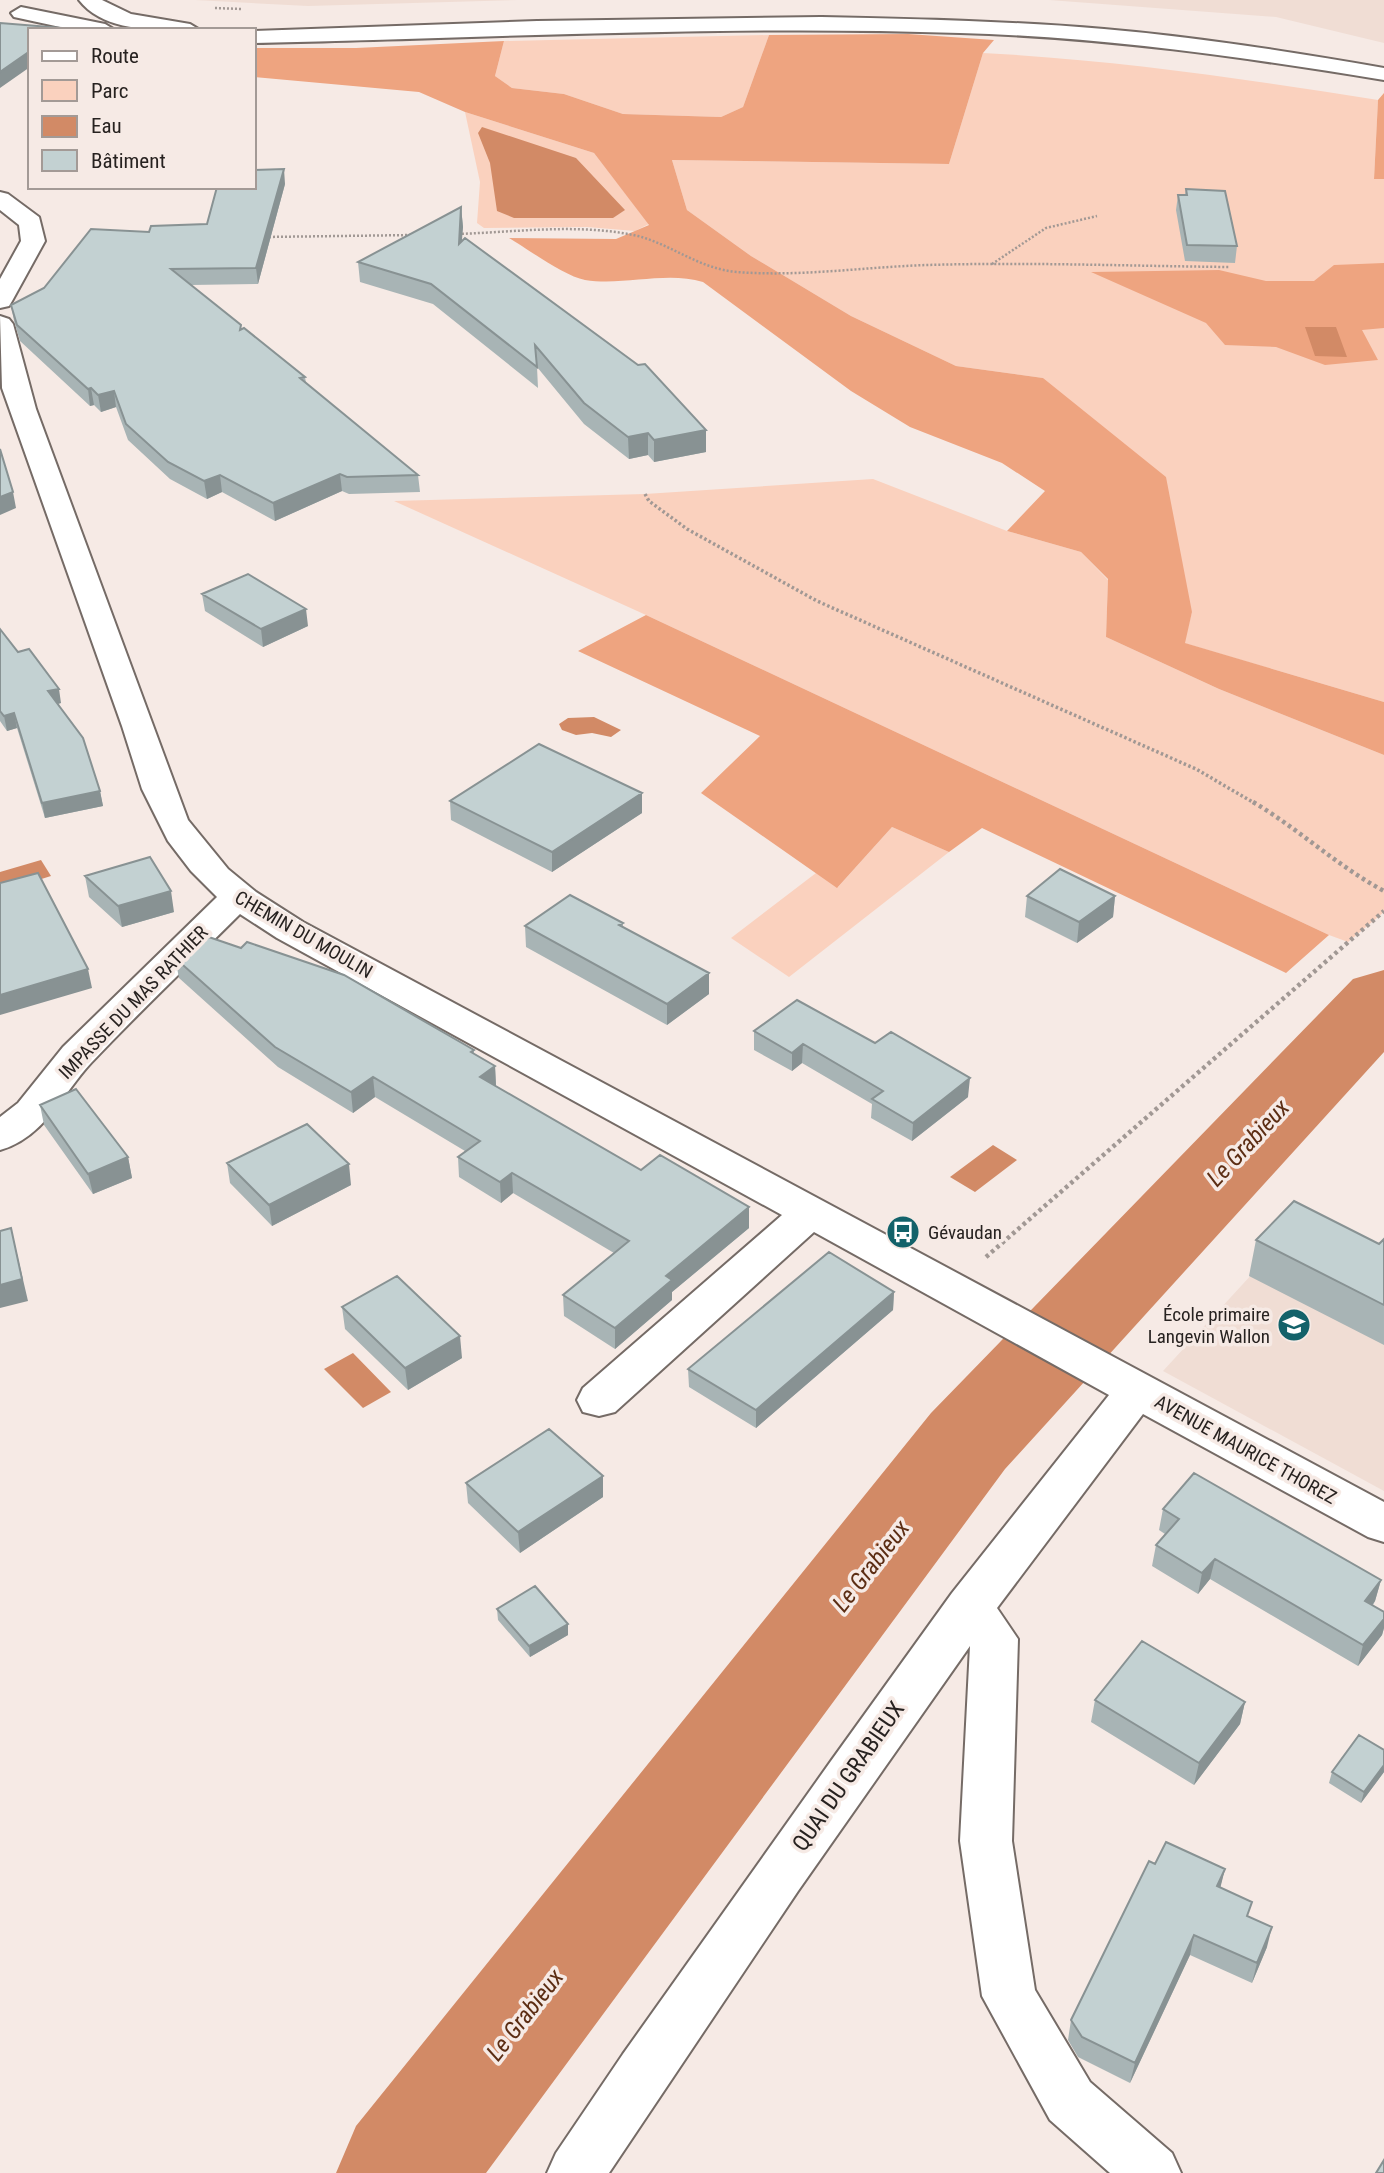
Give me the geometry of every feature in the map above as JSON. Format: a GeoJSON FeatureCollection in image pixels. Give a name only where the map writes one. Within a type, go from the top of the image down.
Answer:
{"type":"FeatureCollection","features":[{"type":"Feature","properties":{"kind":"street"},"geometry":{"type":"LineString","coordinates":[[0,16],[66,0]]}},
{"type":"Feature","properties":{"kind":"street"},"geometry":{"type":"LineString","coordinates":[[89,0],[105,13],[136,22],[176,28]]}},
{"type":"Feature","properties":{"kind":"street"},"geometry":{"type":"LineString","coordinates":[[21,13],[95,28]]}},
{"type":"Feature","properties":{"kind":"street"},"geometry":{"type":"LineString","coordinates":[[256,37],[780,20],[936,23],[1076,30],[1181,41],[1336,64],[1384,74]]}},
{"type":"Feature","properties":{"kind":"street"},"geometry":{"type":"LineString","coordinates":[[0,199],[31,222],[33,241],[0,301]]}},
{"type":"Feature","properties":{"kind":"street","name":"CHEMIN DU MOULIN"},"geometry":{"type":"LineString","coordinates":[[0,324],[30,428],[100,627],[135,714],[151,772],[178,832],[210,874],[237,897],[290,930],[965,1295]]}},
{"type":"Feature","properties":{"kind":"street","name":"IMPASSE DU MAS RATHIER"},"geometry":{"type":"LineString","coordinates":[[0,1137],[32,1112],[76,1056],[237,897]]}},
{"type":"Feature","properties":{"kind":"street"},"geometry":{"type":"LineString","coordinates":[[599,1400],[810,1213]]}},
{"type":"Feature","properties":{"kind":"street","name":"AVENUE MAURICE THOREZ"},"geometry":{"type":"LineString","coordinates":[[965,1295],[1384,1524]]}},
{"type":"Feature","properties":{"kind":"street","name":"QUAI DU GRABIEUX"},"geometry":{"type":"LineString","coordinates":[[576,2173],[856,1763],[969,1607],[1123,1382]]}},
{"type":"Feature","properties":{"kind":"street"},"geometry":{"type":"LineString","coordinates":[[969,1607],[994,1639],[986,1841],[1009,1996],[1070,2101],[1153,2173]]}},
{"type":"Feature","properties":{"kind":"path"},"geometry":{"type":"LineString","coordinates":[[991,265],[1046,228],[1097,216]]}},
{"type":"Feature","properties":{"kind":"path"},"geometry":{"type":"LineString","coordinates":[[452,234],[593,231],[629,234],[662,244],[710,268],[733,272],[788,274],[928,265],[1229,267]]}},
{"type":"Feature","properties":{"kind":"path"},"geometry":{"type":"LineString","coordinates":[[254,237],[426,235]]}},
{"type":"Feature","properties":{"kind":"path"},"geometry":{"type":"LineString","coordinates":[[645,494],[649,501],[687,529],[817,601],[1196,769],[1288,824],[1356,876],[1384,891]]}},
{"type":"Feature","properties":{"kind":"path"},"geometry":{"type":"LineString","coordinates":[[965,1295],[1384,911]]}},
{"type":"Feature","properties":{"kind":"shaded area"},"geometry":{"type":"Polygon","coordinates":[[[195,0],[518,0],[308,6],[195,0]]]}},
{"type":"Feature","properties":{"kind":"shaded area"},"geometry":{"type":"Polygon","coordinates":[[[1049,0],[1384,0],[1384,43],[1276,17],[1049,0]]]}},
{"type":"Feature","properties":{"kind":"shaded area"},"geometry":{"type":"Polygon","coordinates":[[[908,34],[994,40],[983,53],[949,164],[672,160],[687,210],[751,256],[851,316],[956,366],[1043,378],[1166,477],[1192,612],[1185,643],[1384,702],[1384,755],[1219,689],[1106,637],[1108,579],[1081,552],[1007,531],[1045,491],[1002,463],[910,427],[851,391],[703,282],[674,278],[585,280],[557,268],[509,238],[616,239],[649,225],[594,153],[465,112],[419,92],[256,77],[256,48],[356,48],[504,41],[495,76],[512,88],[564,94],[623,114],[721,117],[743,107],[769,35],[908,34]]]}},
{"type":"Feature","properties":{"kind":"shaded area"},"geometry":{"type":"Polygon","coordinates":[[[1384,93],[1384,179],[1374,179],[1378,100],[1384,93]]]}},
{"type":"Feature","properties":{"kind":"shaded area"},"geometry":{"type":"Polygon","coordinates":[[[1384,263],[1384,328],[1362,330],[1378,360],[1325,365],[1276,347],[1225,345],[1206,323],[1091,272],[1219,270],[1266,281],[1314,281],[1334,265],[1384,263]]]}},
{"type":"Feature","properties":{"kind":"shaded area"},"geometry":{"type":"Polygon","coordinates":[[[646,615],[1329,935],[1286,973],[982,828],[949,852],[892,827],[837,888],[701,793],[760,736],[578,651],[646,615]]]}},
{"type":"Feature","properties":{"kind":"shaded area","name":"École primaire Langevin Wallon"},"geometry":{"type":"Polygon","coordinates":[[[1287,1236],[1384,1264],[1384,1491],[1163,1371],[1287,1236]]]}},
{"type":"Feature","properties":{"kind":"green space"},"geometry":{"type":"Polygon","coordinates":[[[769,35],[743,107],[721,117],[623,114],[564,94],[512,88],[495,76],[504,41],[769,35]]]}},
{"type":"Feature","properties":{"kind":"green space"},"geometry":{"type":"Polygon","coordinates":[[[983,53],[1181,71],[1378,100],[1374,178],[1384,179],[1384,702],[1184,643],[1192,612],[1043,378],[956,366],[851,316],[751,256],[687,210],[672,160],[949,164],[983,53]]]}},
{"type":"Feature","properties":{"kind":"green space"},"geometry":{"type":"Polygon","coordinates":[[[465,112],[594,153],[649,224],[635,231],[587,227],[484,228],[477,223],[480,182],[465,112]]]}},
{"type":"Feature","properties":{"kind":"green space"},"geometry":{"type":"Polygon","coordinates":[[[873,479],[1007,531],[1081,552],[1108,580],[1106,637],[1219,689],[1384,755],[1384,912],[1348,942],[1329,935],[646,615],[394,501],[645,494],[873,479]]]}},
{"type":"Feature","properties":{"kind":"green space"},"geometry":{"type":"Polygon","coordinates":[[[892,827],[949,852],[789,977],[731,938],[816,873],[838,887],[892,827]]]}},
{"type":"Feature","properties":{"kind":"water"},"geometry":{"type":"Polygon","coordinates":[[[482,127],[576,158],[625,210],[613,218],[514,218],[497,211],[490,163],[478,133],[482,127]]]}},
{"type":"Feature","properties":{"kind":"water"},"geometry":{"type":"Polygon","coordinates":[[[1305,327],[1336,327],[1347,357],[1315,356],[1305,327]]]}},
{"type":"Feature","properties":{"kind":"water"},"geometry":{"type":"Polygon","coordinates":[[[594,717],[621,730],[611,737],[592,733],[576,735],[562,730],[559,724],[568,718],[594,717]]]}},
{"type":"Feature","properties":{"kind":"water"},"geometry":{"type":"Polygon","coordinates":[[[41,860],[51,876],[0,892],[0,872],[41,860]]]}},
{"type":"Feature","properties":{"kind":"water"},"geometry":{"type":"Polygon","coordinates":[[[993,1145],[1017,1160],[975,1192],[950,1177],[993,1145]]]}},
{"type":"Feature","properties":{"kind":"water"},"geometry":{"type":"Polygon","coordinates":[[[353,1353],[391,1392],[363,1408],[324,1369],[353,1353]]]}},
{"type":"Feature","properties":{"kind":"building"},"geometry":{"type":"Polygon","coordinates":[[[0,23],[63,28],[28,28],[28,52],[0,72],[0,23]]]}},
{"type":"Feature","properties":{"kind":"building"},"geometry":{"type":"Polygon","coordinates":[[[284,169],[256,268],[171,269],[241,325],[240,330],[244,328],[305,377],[300,378],[418,475],[347,477],[340,474],[273,503],[220,475],[204,481],[168,462],[126,424],[114,391],[98,395],[91,388],[88,389],[17,325],[11,305],[44,288],[91,229],[149,232],[151,226],[207,224],[216,189],[256,189],[256,170],[284,169]]]}},
{"type":"Feature","properties":{"kind":"building"},"geometry":{"type":"Polygon","coordinates":[[[1186,189],[1225,191],[1237,246],[1187,245],[1178,195],[1187,195],[1186,189]]]}},
{"type":"Feature","properties":{"kind":"building"},"geometry":{"type":"Polygon","coordinates":[[[461,207],[459,244],[465,238],[638,365],[645,364],[706,430],[654,440],[648,433],[628,437],[584,403],[535,345],[537,367],[431,284],[358,262],[461,207]]]}},
{"type":"Feature","properties":{"kind":"building"},"geometry":{"type":"Polygon","coordinates":[[[0,449],[13,492],[0,497],[0,449]]]}},
{"type":"Feature","properties":{"kind":"building"},"geometry":{"type":"Polygon","coordinates":[[[248,574],[306,609],[261,629],[202,594],[248,574]]]}},
{"type":"Feature","properties":{"kind":"building"},"geometry":{"type":"Polygon","coordinates":[[[0,629],[18,652],[29,649],[59,689],[48,691],[83,738],[100,791],[42,803],[14,713],[4,716],[0,711],[0,629]]]}},
{"type":"Feature","properties":{"kind":"building"},"geometry":{"type":"Polygon","coordinates":[[[539,744],[642,793],[552,852],[450,801],[539,744]]]}},
{"type":"Feature","properties":{"kind":"building"},"geometry":{"type":"Polygon","coordinates":[[[150,857],[171,891],[118,906],[85,876],[150,857]]]}},
{"type":"Feature","properties":{"kind":"building"},"geometry":{"type":"Polygon","coordinates":[[[1060,869],[1115,896],[1079,922],[1027,896],[1060,869]]]}},
{"type":"Feature","properties":{"kind":"building"},"geometry":{"type":"Polygon","coordinates":[[[38,873],[88,969],[0,995],[0,883],[38,873]]]}},
{"type":"Feature","properties":{"kind":"building"},"geometry":{"type":"Polygon","coordinates":[[[570,895],[623,923],[619,925],[709,973],[667,1004],[525,926],[570,895]]]}},
{"type":"Feature","properties":{"kind":"building"},"geometry":{"type":"Polygon","coordinates":[[[200,934],[241,948],[247,942],[344,975],[474,1050],[471,1052],[495,1066],[480,1077],[641,1170],[660,1155],[749,1207],[666,1276],[672,1280],[615,1328],[563,1295],[629,1241],[512,1173],[500,1182],[458,1157],[480,1141],[373,1077],[351,1092],[275,1047],[175,958],[200,934]]]}},
{"type":"Feature","properties":{"kind":"building"},"geometry":{"type":"Polygon","coordinates":[[[797,1000],[875,1043],[891,1032],[970,1078],[913,1123],[872,1099],[883,1091],[803,1044],[792,1053],[754,1031],[797,1000]]]}},
{"type":"Feature","properties":{"kind":"building"},"geometry":{"type":"Polygon","coordinates":[[[76,1089],[128,1157],[88,1174],[40,1105],[76,1089]]]}},
{"type":"Feature","properties":{"kind":"building"},"geometry":{"type":"Polygon","coordinates":[[[307,1124],[349,1164],[269,1205],[227,1163],[307,1124]]]}},
{"type":"Feature","properties":{"kind":"building"},"geometry":{"type":"Polygon","coordinates":[[[1294,1201],[1379,1244],[1384,1239],[1384,1305],[1256,1240],[1294,1201]]]}},
{"type":"Feature","properties":{"kind":"building"},"geometry":{"type":"Polygon","coordinates":[[[11,1228],[22,1279],[0,1285],[0,1231],[11,1228]]]}},
{"type":"Feature","properties":{"kind":"building"},"geometry":{"type":"Polygon","coordinates":[[[829,1252],[894,1292],[756,1410],[688,1369],[829,1252]]]}},
{"type":"Feature","properties":{"kind":"building"},"geometry":{"type":"Polygon","coordinates":[[[397,1276],[460,1336],[405,1368],[342,1307],[397,1276]]]}},
{"type":"Feature","properties":{"kind":"building"},"geometry":{"type":"Polygon","coordinates":[[[549,1429],[603,1476],[518,1532],[466,1483],[549,1429]]]}},
{"type":"Feature","properties":{"kind":"building"},"geometry":{"type":"Polygon","coordinates":[[[1194,1473],[1381,1580],[1365,1601],[1384,1612],[1384,1619],[1363,1645],[1215,1559],[1202,1573],[1156,1545],[1179,1519],[1163,1509],[1194,1473]]]}},
{"type":"Feature","properties":{"kind":"building"},"geometry":{"type":"Polygon","coordinates":[[[535,1586],[568,1624],[529,1646],[497,1609],[535,1586]]]}},
{"type":"Feature","properties":{"kind":"building"},"geometry":{"type":"Polygon","coordinates":[[[1142,1641],[1245,1702],[1199,1763],[1095,1700],[1142,1641]]]}},
{"type":"Feature","properties":{"kind":"building"},"geometry":{"type":"Polygon","coordinates":[[[1359,1735],[1384,1750],[1384,1765],[1364,1792],[1332,1772],[1359,1735]]]}},
{"type":"Feature","properties":{"kind":"building"},"geometry":{"type":"Polygon","coordinates":[[[1166,1842],[1225,1869],[1217,1886],[1252,1902],[1247,1916],[1272,1927],[1257,1963],[1194,1935],[1135,2063],[1082,2037],[1071,2020],[1149,1861],[1155,1864],[1166,1842]]]}},
{"type":"Feature","properties":{"kind":"building"},"geometry":{"type":"Polygon","coordinates":[[[1384,2160],[1384,2173],[1376,2173],[1384,2160]]]}},
{"type":"Feature","properties":{"kind":"waterway","name":"Le Grabieux"},"geometry":{"type":"LineString","coordinates":[[404,2173],[968,1441],[1384,998]]}},
{"type":"Feature","properties":{"kind":"place","name":"Gévaudan"},"geometry":{"type":"Point","coordinates":[903,1232]}},
{"type":"Feature","properties":{"kind":"place","name":"École primaire Langevin Wallon"},"geometry":{"type":"Point","coordinates":[1294,1325]}}]}
